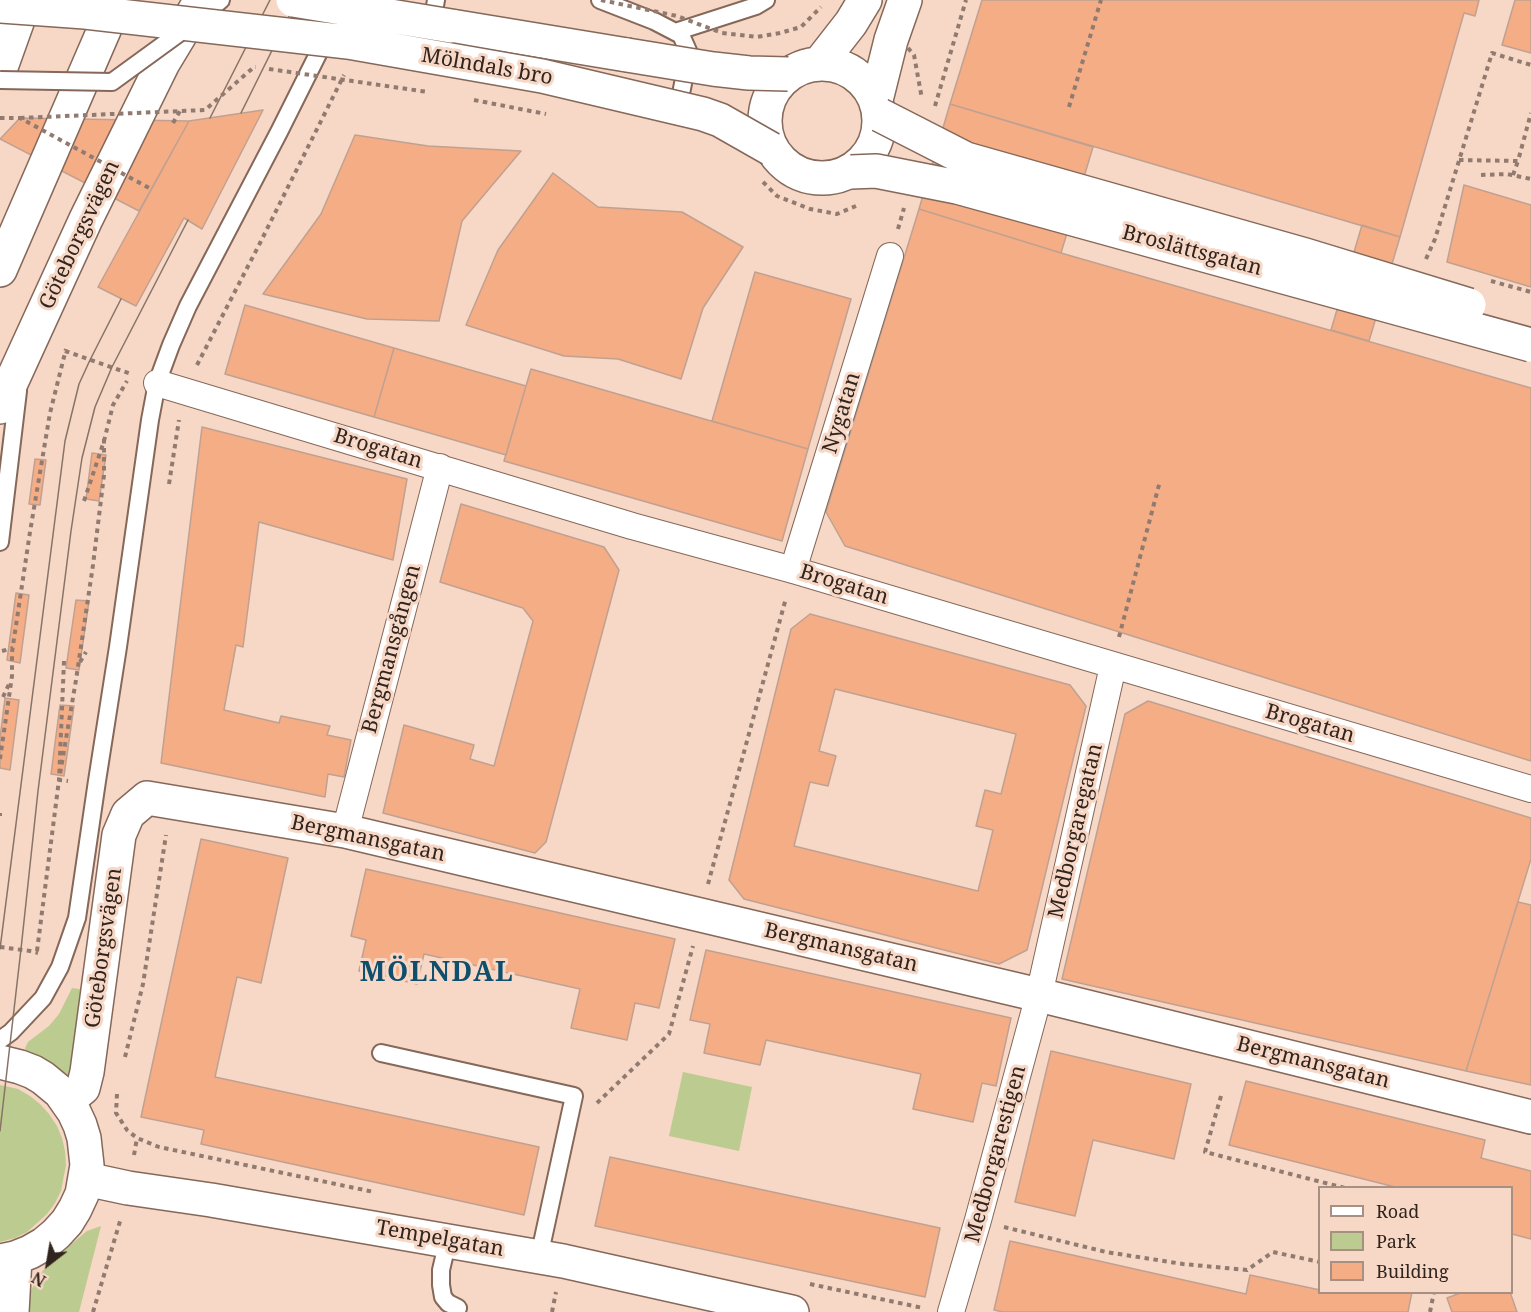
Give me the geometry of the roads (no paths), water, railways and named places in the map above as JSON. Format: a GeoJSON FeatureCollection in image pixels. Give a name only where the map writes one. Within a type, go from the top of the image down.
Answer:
{"type":"FeatureCollection","features":[{"type":"Feature","properties":{"kind":"main road"},"geometry":{"type":"LineString","coordinates":[[0,70],[25,0]]}},
{"type":"Feature","properties":{"kind":"main road"},"geometry":{"type":"LineString","coordinates":[[0,270],[117,0]]}},
{"type":"Feature","properties":{"kind":"main road","name":"Mölndals bro"},"geometry":{"type":"LineString","coordinates":[[293,0],[713,69],[788,74]]}},
{"type":"Feature","properties":{"kind":"main road"},"geometry":{"type":"LineString","coordinates":[[819,63],[851,23],[865,0]]}},
{"type":"Feature","properties":{"kind":"main road"},"geometry":{"type":"LineString","coordinates":[[878,108],[869,87],[847,69],[834,64],[819,63],[803,66],[788,74],[776,86],[768,100],[764,117],[764,162],[782,164],[798,174],[816,179],[833,178],[851,172],[864,161],[874,148],[879,132],[878,108],[891,40],[905,0]]}},
{"type":"Feature","properties":{"kind":"main road","name":"Mölndals bro"},"geometry":{"type":"LineString","coordinates":[[0,6],[85,12],[192,8],[348,42],[542,76],[720,120],[764,162]]}},
{"type":"Feature","properties":{"kind":"main road","name":"Göteborgsvägen"},"geometry":{"type":"LineString","coordinates":[[0,407],[86,219],[192,8]]}},
{"type":"Feature","properties":{"kind":"main road","name":"Broslättsgatan"},"geometry":{"type":"LineString","coordinates":[[878,108],[966,159],[1305,255],[1531,324]]}},
{"type":"Feature","properties":{"kind":"main road","name":"Broslättsgatan"},"geometry":{"type":"LineString","coordinates":[[851,172],[876,171],[957,187],[1531,345]]}},
{"type":"Feature","properties":{"kind":"main road","name":"Göteborgsvägen"},"geometry":{"type":"LineString","coordinates":[[67,1101],[83,1088],[87,1072],[119,835],[128,814],[147,798]]}},
{"type":"Feature","properties":{"kind":"main road","name":"Bergmansgatan"},"geometry":{"type":"LineString","coordinates":[[147,798],[345,831],[1039,995],[1531,1117]]}},
{"type":"Feature","properties":{"kind":"main road"},"geometry":{"type":"LineString","coordinates":[[0,1062],[33,1072],[67,1101],[80,1125],[87,1165],[82,1194],[62,1228],[44,1244],[7,1260],[12,1312]]}},
{"type":"Feature","properties":{"kind":"main road","name":"Tempelgatan"},"geometry":{"type":"LineString","coordinates":[[86,1179],[150,1192],[211,1200],[539,1257],[797,1297]]}},
{"type":"Feature","properties":{"kind":"street","name":"Nygatan"},"geometry":{"type":"LineString","coordinates":[[793,570],[890,256]]}},
{"type":"Feature","properties":{"kind":"street","name":"Brogatan"},"geometry":{"type":"LineString","coordinates":[[157,383],[632,526],[793,570],[1531,789]]}},
{"type":"Feature","properties":{"kind":"street","name":"Bergmansgången"},"geometry":{"type":"LineString","coordinates":[[345,831],[440,467]]}},
{"type":"Feature","properties":{"kind":"street","name":"Medborgaregatan"},"geometry":{"type":"LineString","coordinates":[[1039,995],[1113,666]]}},
{"type":"Feature","properties":{"kind":"street","name":"Medborgarestigen"},"geometry":{"type":"LineString","coordinates":[[940,1311],[978,1220],[1039,995]]}},
{"type":"Feature","properties":{"kind":"lane"},"geometry":{"type":"LineString","coordinates":[[0,80],[112,82],[192,8],[221,0]]}},
{"type":"Feature","properties":{"kind":"lane"},"geometry":{"type":"LineString","coordinates":[[33,1072],[0,1041],[43,998],[60,967],[77,918],[157,383],[188,306],[345,0]]}},
{"type":"Feature","properties":{"kind":"lane"},"geometry":{"type":"LineString","coordinates":[[436,0],[425,67],[527,90]]}},
{"type":"Feature","properties":{"kind":"lane"},"geometry":{"type":"LineString","coordinates":[[584,102],[676,122],[689,53],[681,35],[654,21],[601,0]]}},
{"type":"Feature","properties":{"kind":"lane"},"geometry":{"type":"LineString","coordinates":[[675,32],[756,6],[766,0]]}},
{"type":"Feature","properties":{"kind":"lane"},"geometry":{"type":"LineString","coordinates":[[0,542],[22,360]]}},
{"type":"Feature","properties":{"kind":"lane"},"geometry":{"type":"LineString","coordinates":[[381,1053],[574,1096],[539,1257]]}},
{"type":"Feature","properties":{"kind":"lane"},"geometry":{"type":"LineString","coordinates":[[448,1240],[441,1270],[441,1285],[443,1297],[448,1303],[458,1308]]}},
{"type":"Feature","properties":{"kind":"tram line"},"geometry":{"type":"LineString","coordinates":[[210,118],[270,0]]}},
{"type":"Feature","properties":{"kind":"tram line"},"geometry":{"type":"LineString","coordinates":[[241,113],[297,0]]}},
{"type":"Feature","properties":{"kind":"tram line"},"geometry":{"type":"LineString","coordinates":[[0,1131],[38,791],[82,458],[95,407],[112,367],[188,220]]}},
{"type":"Feature","properties":{"kind":"tram line"},"geometry":{"type":"LineString","coordinates":[[0,949],[65,441],[79,384],[121,299]]}},
{"type":"Feature","properties":{"kind":"district","name":"MÖLNDAL"},"geometry":{"type":"Point","coordinates":[437,973]}}]}
